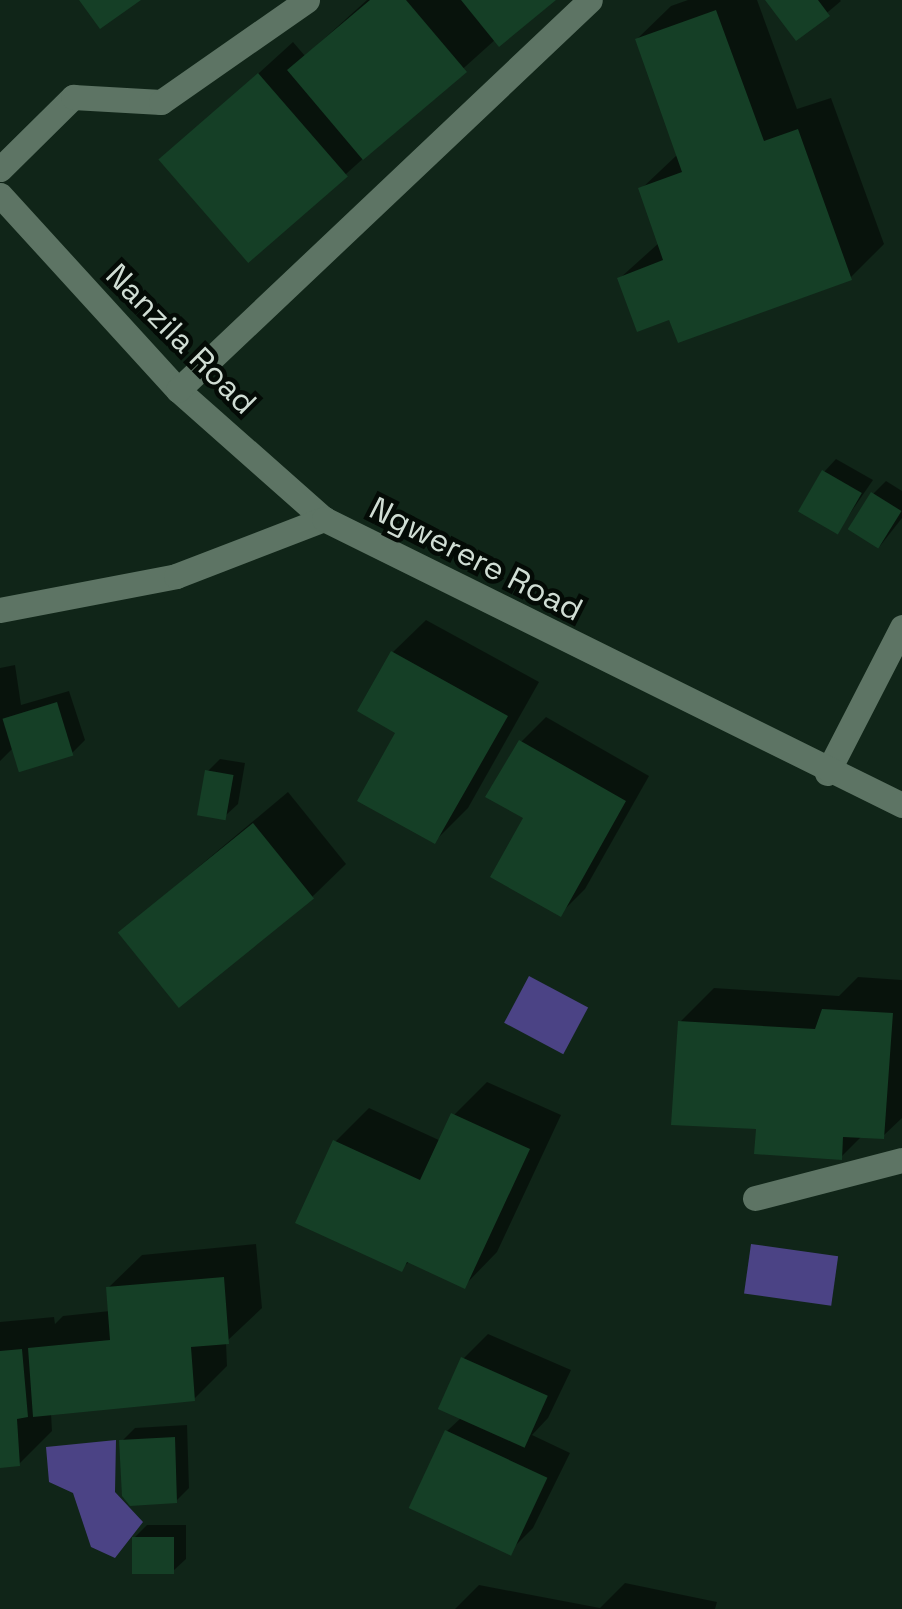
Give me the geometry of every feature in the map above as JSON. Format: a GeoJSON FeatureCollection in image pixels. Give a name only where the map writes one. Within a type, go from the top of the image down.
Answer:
{"type":"FeatureCollection","features":[{"type":"Feature","properties":{"kind":"street"},"geometry":{"type":"LineString","coordinates":[[0,170],[72,97],[162,102],[307,0]]}},
{"type":"Feature","properties":{"kind":"street"},"geometry":{"type":"LineString","coordinates":[[178,390],[590,0]]}},
{"type":"Feature","properties":{"kind":"street","name":"Nanzila Road"},"geometry":{"type":"LineString","coordinates":[[0,195],[178,390],[324,519]]}},
{"type":"Feature","properties":{"kind":"street","name":"Ngwerere Road"},"geometry":{"type":"LineString","coordinates":[[0,610],[176,576],[324,519],[827,773],[902,805]]}},
{"type":"Feature","properties":{"kind":"street"},"geometry":{"type":"LineString","coordinates":[[827,773],[902,627]]}},
{"type":"Feature","properties":{"kind":"street"},"geometry":{"type":"LineString","coordinates":[[755,1198],[902,1160]]}},
{"type":"Feature","properties":{"kind":"shaded area"},"geometry":{"type":"Polygon","coordinates":[[[529,976],[588,1007],[563,1054],[504,1023],[529,976]]]}},
{"type":"Feature","properties":{"kind":"shaded area"},"geometry":{"type":"Polygon","coordinates":[[[751,1244],[838,1256],[831,1306],[744,1294],[751,1244]]]}},
{"type":"Feature","properties":{"kind":"shaded area"},"geometry":{"type":"Polygon","coordinates":[[[116,1440],[115,1492],[143,1522],[115,1558],[91,1547],[73,1493],[49,1482],[46,1447],[116,1440]]]}},
{"type":"Feature","properties":{"kind":"building"},"geometry":{"type":"Polygon","coordinates":[[[79,0],[141,0],[100,29],[79,0]]]}},
{"type":"Feature","properties":{"kind":"building"},"geometry":{"type":"Polygon","coordinates":[[[370,0],[406,0],[467,72],[363,160],[287,70],[370,0]]]}},
{"type":"Feature","properties":{"kind":"building"},"geometry":{"type":"Polygon","coordinates":[[[461,0],[556,0],[499,47],[461,0]]]}},
{"type":"Feature","properties":{"kind":"building"},"geometry":{"type":"Polygon","coordinates":[[[765,0],[818,0],[830,16],[796,41],[765,0]]]}},
{"type":"Feature","properties":{"kind":"building"},"geometry":{"type":"Polygon","coordinates":[[[716,10],[764,141],[798,129],[852,280],[678,343],[669,320],[637,332],[617,278],[663,260],[638,188],[682,172],[635,39],[716,10]]]}},
{"type":"Feature","properties":{"kind":"building"},"geometry":{"type":"Polygon","coordinates":[[[258,73],[348,176],[248,263],[158,160],[258,73]]]}},
{"type":"Feature","properties":{"kind":"building"},"geometry":{"type":"Polygon","coordinates":[[[822,470],[862,493],[838,535],[798,512],[822,470]]]}},
{"type":"Feature","properties":{"kind":"building"},"geometry":{"type":"Polygon","coordinates":[[[871,492],[902,511],[878,548],[848,529],[871,492]]]}},
{"type":"Feature","properties":{"kind":"building"},"geometry":{"type":"Polygon","coordinates":[[[391,651],[508,716],[435,844],[357,801],[395,733],[357,711],[391,651]]]}},
{"type":"Feature","properties":{"kind":"building"},"geometry":{"type":"Polygon","coordinates":[[[57,702],[73,756],[19,772],[2,719],[57,702]]]}},
{"type":"Feature","properties":{"kind":"building"},"geometry":{"type":"Polygon","coordinates":[[[519,740],[626,801],[561,917],[490,877],[523,818],[485,797],[519,740]]]}},
{"type":"Feature","properties":{"kind":"building"},"geometry":{"type":"Polygon","coordinates":[[[205,770],[234,775],[226,820],[197,815],[205,770]]]}},
{"type":"Feature","properties":{"kind":"building"},"geometry":{"type":"Polygon","coordinates":[[[253,823],[314,898],[179,1008],[118,933],[253,823]]]}},
{"type":"Feature","properties":{"kind":"building"},"geometry":{"type":"Polygon","coordinates":[[[822,1009],[893,1013],[884,1139],[843,1137],[842,1160],[754,1154],[756,1129],[671,1125],[678,1021],[815,1029],[822,1009]]]}},
{"type":"Feature","properties":{"kind":"building"},"geometry":{"type":"Polygon","coordinates":[[[451,1113],[530,1149],[465,1289],[407,1262],[402,1272],[295,1223],[333,1140],[420,1180],[451,1113]]]}},
{"type":"Feature","properties":{"kind":"building"},"geometry":{"type":"Polygon","coordinates":[[[224,1277],[229,1344],[191,1347],[195,1401],[33,1417],[28,1348],[110,1340],[106,1287],[224,1277]]]}},
{"type":"Feature","properties":{"kind":"building"},"geometry":{"type":"Polygon","coordinates":[[[22,1349],[28,1417],[17,1419],[20,1466],[0,1468],[0,1351],[22,1349]]]}},
{"type":"Feature","properties":{"kind":"building"},"geometry":{"type":"Polygon","coordinates":[[[461,1357],[548,1396],[525,1448],[438,1409],[461,1357]]]}},
{"type":"Feature","properties":{"kind":"building"},"geometry":{"type":"Polygon","coordinates":[[[445,1430],[547,1478],[511,1556],[409,1508],[445,1430]]]}},
{"type":"Feature","properties":{"kind":"building"},"geometry":{"type":"Polygon","coordinates":[[[175,1437],[177,1503],[130,1506],[122,1496],[119,1440],[175,1437]]]}},
{"type":"Feature","properties":{"kind":"building"},"geometry":{"type":"Polygon","coordinates":[[[132,1537],[174,1537],[174,1574],[132,1574],[132,1537]]]}}]}
